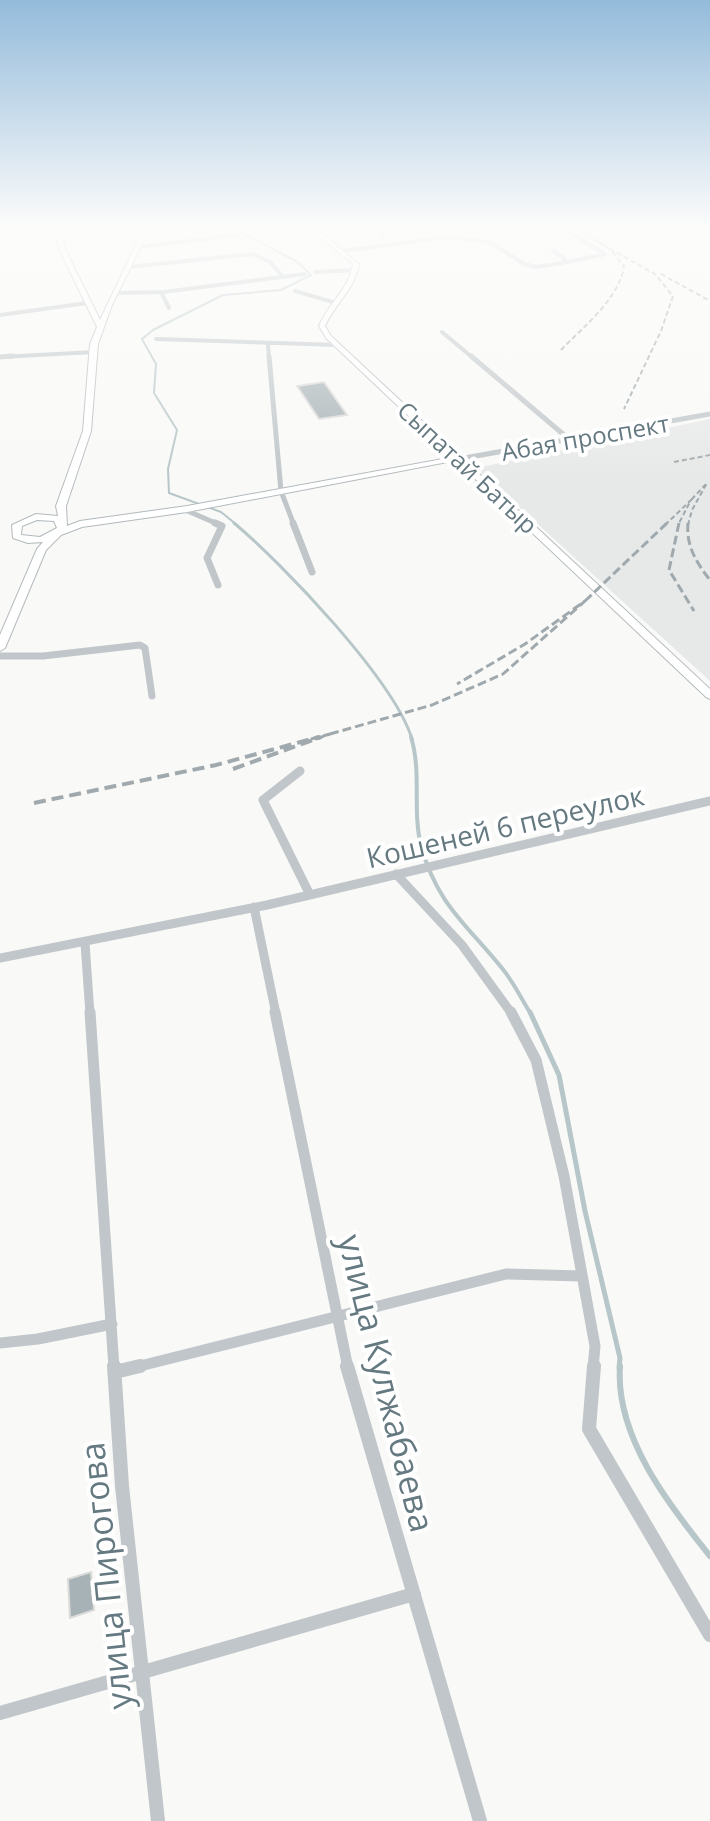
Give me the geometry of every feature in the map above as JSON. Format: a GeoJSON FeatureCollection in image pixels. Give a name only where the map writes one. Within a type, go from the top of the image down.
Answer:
{"type":"FeatureCollection","features":[{"type":"Feature","properties":{"kind":"main road"},"geometry":{"type":"LineString","coordinates":[[92,313],[100,327]]}},
{"type":"Feature","properties":{"kind":"main road"},"geometry":{"type":"LineString","coordinates":[[0,648],[45,544],[58,526],[61,506],[87,431],[95,352],[106,313]]}},
{"type":"Feature","properties":{"kind":"main road"},"geometry":{"type":"LineString","coordinates":[[327,313],[322,326],[337,345]]}},
{"type":"Feature","properties":{"kind":"main road","name":"Сыпатай Батыр"},"geometry":{"type":"LineString","coordinates":[[337,345],[710,695]]}},
{"type":"Feature","properties":{"kind":"main road"},"geometry":{"type":"LineString","coordinates":[[27,519],[70,527],[459,459]]}},
{"type":"Feature","properties":{"kind":"main road"},"geometry":{"type":"LineString","coordinates":[[40,555],[38,547],[16,536],[13,528],[51,507],[67,488]]}},
{"type":"Feature","properties":{"kind":"main road"},"geometry":{"type":"LineString","coordinates":[[0,542],[28,540],[58,526]]}},
{"type":"Feature","properties":{"kind":"street"},"geometry":{"type":"LineString","coordinates":[[442,332],[570,440]]}},
{"type":"Feature","properties":{"kind":"street"},"geometry":{"type":"LineString","coordinates":[[156,339],[337,345]]}},
{"type":"Feature","properties":{"kind":"street"},"geometry":{"type":"LineString","coordinates":[[268,345],[281,491],[312,572]]}},
{"type":"Feature","properties":{"kind":"street"},"geometry":{"type":"LineString","coordinates":[[0,357],[95,352]]}},
{"type":"Feature","properties":{"kind":"street","name":"Абая проспект"},"geometry":{"type":"LineString","coordinates":[[459,459],[710,414]]}},
{"type":"Feature","properties":{"kind":"street"},"geometry":{"type":"LineString","coordinates":[[185,509],[222,526],[207,558],[218,585]]}},
{"type":"Feature","properties":{"kind":"street"},"geometry":{"type":"LineString","coordinates":[[0,656],[43,656],[140,645],[145,648],[152,696]]}},
{"type":"Feature","properties":{"kind":"street"},"geometry":{"type":"LineString","coordinates":[[300,771],[263,800],[309,893]]}},
{"type":"Feature","properties":{"kind":"street","name":"Кошеней 6 переулок"},"geometry":{"type":"LineString","coordinates":[[0,958],[254,907],[710,801]]}},
{"type":"Feature","properties":{"kind":"street"},"geometry":{"type":"LineString","coordinates":[[396,874],[480,969],[507,1005],[536,1060],[564,1176],[595,1346],[589,1429],[710,1635]]}},
{"type":"Feature","properties":{"kind":"street","name":"улица Кулжабаева"},"geometry":{"type":"LineString","coordinates":[[254,907],[345,1359],[480,1821]]}},
{"type":"Feature","properties":{"kind":"street","name":"улица Пирогова"},"geometry":{"type":"LineString","coordinates":[[85,943],[122,1486],[158,1821]]}},
{"type":"Feature","properties":{"kind":"street"},"geometry":{"type":"LineString","coordinates":[[115,1372],[506,1274],[581,1276]]}},
{"type":"Feature","properties":{"kind":"street"},"geometry":{"type":"LineString","coordinates":[[0,1343],[38,1339],[112,1324]]}},
{"type":"Feature","properties":{"kind":"street"},"geometry":{"type":"LineString","coordinates":[[0,1713],[414,1594]]}},
{"type":"Feature","properties":{"kind":"shaded area"},"geometry":{"type":"Polygon","coordinates":[[[710,419],[710,681],[476,468],[710,419]]]}},
{"type":"Feature","properties":{"kind":"building"},"geometry":{"type":"Polygon","coordinates":[[[324,382],[347,415],[319,419],[297,386],[324,382]]]}},
{"type":"Feature","properties":{"kind":"building"},"geometry":{"type":"Polygon","coordinates":[[[91,1572],[94,1610],[70,1618],[68,1579],[91,1572]]]}},
{"type":"Feature","properties":{"kind":"waterway"},"geometry":{"type":"LineString","coordinates":[[187,313],[142,339],[156,364],[154,393],[177,430],[168,469],[169,493],[221,512],[237,525]]}},
{"type":"Feature","properties":{"kind":"waterway"},"geometry":{"type":"LineString","coordinates":[[234,523],[307,593],[360,655],[401,714],[412,739]]}},
{"type":"Feature","properties":{"kind":"waterway"},"geometry":{"type":"LineString","coordinates":[[411,737],[416,764],[418,832],[428,867],[446,901],[505,972],[531,1013]]}},
{"type":"Feature","properties":{"kind":"waterway"},"geometry":{"type":"LineString","coordinates":[[531,1013],[559,1075],[585,1211],[620,1358],[619,1368]]}},
{"type":"Feature","properties":{"kind":"waterway"},"geometry":{"type":"LineString","coordinates":[[620,1366],[626,1418],[635,1443],[662,1491],[710,1556]]}},
{"type":"Feature","properties":{"kind":"railway"},"geometry":{"type":"LineString","coordinates":[[561,350],[597,313]]}},
{"type":"Feature","properties":{"kind":"railway"},"geometry":{"type":"LineString","coordinates":[[624,409],[667,313]]}},
{"type":"Feature","properties":{"kind":"railway"},"geometry":{"type":"LineString","coordinates":[[674,462],[710,455]]}},
{"type":"Feature","properties":{"kind":"railway"},"geometry":{"type":"LineString","coordinates":[[688,525],[692,510],[707,483],[691,500]]}},
{"type":"Feature","properties":{"kind":"railway"},"geometry":{"type":"LineString","coordinates":[[665,525],[691,500]]}},
{"type":"Feature","properties":{"kind":"railway"},"geometry":{"type":"LineString","coordinates":[[679,523],[691,500]]}},
{"type":"Feature","properties":{"kind":"railway"},"geometry":{"type":"LineString","coordinates":[[585,601],[667,523]]}},
{"type":"Feature","properties":{"kind":"railway"},"geometry":{"type":"LineString","coordinates":[[679,523],[669,570],[694,611]]}},
{"type":"Feature","properties":{"kind":"railway"},"geometry":{"type":"LineString","coordinates":[[688,525],[693,553],[710,580]]}},
{"type":"Feature","properties":{"kind":"railway"},"geometry":{"type":"LineString","coordinates":[[330,734],[432,705],[503,674],[585,601]]}},
{"type":"Feature","properties":{"kind":"railway"},"geometry":{"type":"LineString","coordinates":[[457,684],[525,644],[585,601]]}},
{"type":"Feature","properties":{"kind":"railway"},"geometry":{"type":"LineString","coordinates":[[311,739],[330,734]]}},
{"type":"Feature","properties":{"kind":"railway"},"geometry":{"type":"LineString","coordinates":[[316,739],[330,734]]}},
{"type":"Feature","properties":{"kind":"railway"},"geometry":{"type":"LineString","coordinates":[[34,803],[216,765],[319,737]]}},
{"type":"Feature","properties":{"kind":"railway"},"geometry":{"type":"LineString","coordinates":[[233,769],[321,737]]}}]}
